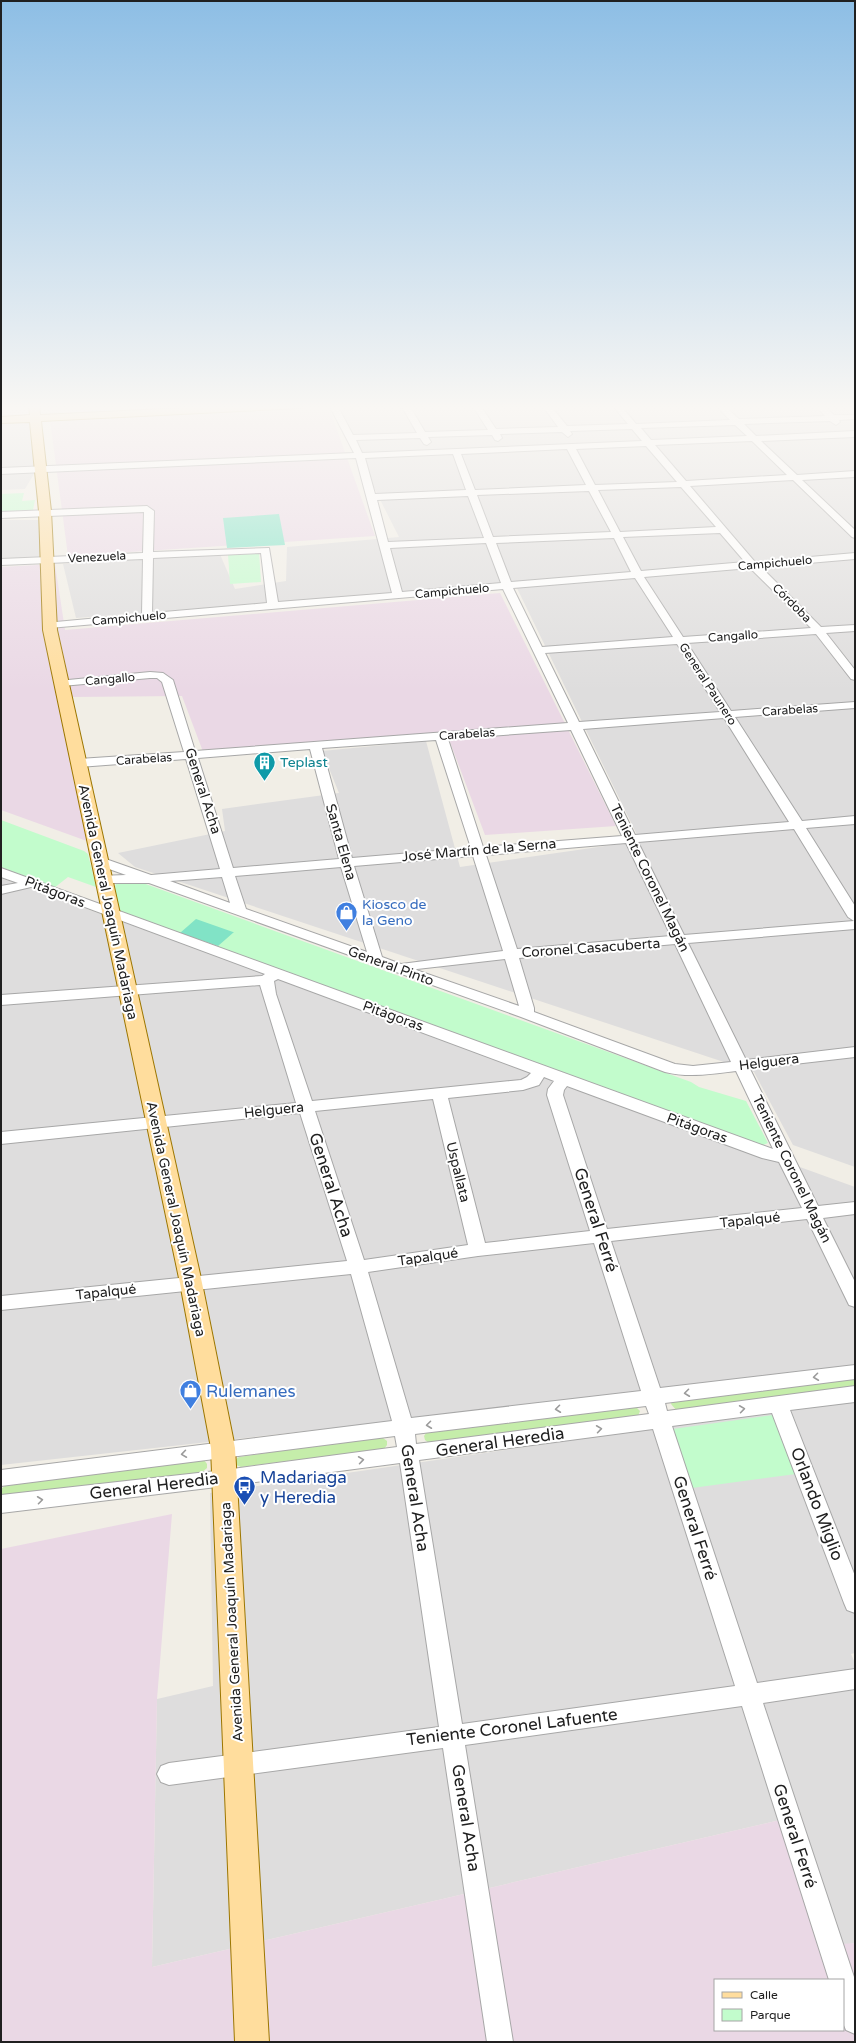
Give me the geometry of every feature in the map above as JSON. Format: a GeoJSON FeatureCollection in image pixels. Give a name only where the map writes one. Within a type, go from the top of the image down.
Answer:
{"type":"FeatureCollection","features":[{"type":"Feature","properties":{"kind":"main road","name":"Avenida General Joaquín Madariaga"},"geometry":{"type":"LineString","coordinates":[[44,500],[49,625],[191,1283],[223,1448],[252,2042]]}},
{"type":"Feature","properties":{"kind":"street"},"geometry":{"type":"LineString","coordinates":[[372,500],[398,596]]}},
{"type":"Feature","properties":{"kind":"street","name":"Teniente Coronel Magán"},"geometry":{"type":"LineString","coordinates":[[474,500],[508,586],[855,1300]]}},
{"type":"Feature","properties":{"kind":"street","name":"General Paunero"},"geometry":{"type":"LineString","coordinates":[[598,500],[638,575],[798,825],[855,918]]}},
{"type":"Feature","properties":{"kind":"street","name":"Córdoba"},"geometry":{"type":"LineString","coordinates":[[698,500],[753,565],[818,630],[855,677]]}},
{"type":"Feature","properties":{"kind":"street"},"geometry":{"type":"LineString","coordinates":[[820,500],[855,534]]}},
{"type":"Feature","properties":{"kind":"street"},"geometry":{"type":"LineString","coordinates":[[1,515],[45,512],[148,509],[147,617]]}},
{"type":"Feature","properties":{"kind":"street"},"geometry":{"type":"LineString","coordinates":[[384,545],[723,530]]}},
{"type":"Feature","properties":{"kind":"street","name":"Venezuela"},"geometry":{"type":"LineString","coordinates":[[1,562],[266,550],[273,606]]}},
{"type":"Feature","properties":{"kind":"street","name":"Campichuelo"},"geometry":{"type":"LineString","coordinates":[[49,625],[855,556]]}},
{"type":"Feature","properties":{"kind":"street","name":"Cangallo"},"geometry":{"type":"LineString","coordinates":[[539,650],[855,628]]}},
{"type":"Feature","properties":{"kind":"street","name":"Cangallo"},"geometry":{"type":"LineString","coordinates":[[62,683],[159,675]]}},
{"type":"Feature","properties":{"kind":"street","name":"General Acha"},"geometry":{"type":"LineString","coordinates":[[159,675],[167,680],[229,872],[240,912]]}},
{"type":"Feature","properties":{"kind":"street","name":"Carabelas"},"geometry":{"type":"LineString","coordinates":[[79,764],[855,705]]}},
{"type":"Feature","properties":{"kind":"street"},"geometry":{"type":"LineString","coordinates":[[441,736],[512,954],[527,1008],[526,1014]]}},
{"type":"Feature","properties":{"kind":"street","name":"Santa Elena"},"geometry":{"type":"LineString","coordinates":[[315,746],[346,862],[375,954],[374,960]]}},
{"type":"Feature","properties":{"kind":"street","name":"José Martín de la Serna"},"geometry":{"type":"LineString","coordinates":[[104,879],[151,880],[477,850],[855,820]]}},
{"type":"Feature","properties":{"kind":"street","name":"General Pinto"},"geometry":{"type":"LineString","coordinates":[[100,861],[682,1071]]}},
{"type":"Feature","properties":{"kind":"street","name":"Pitágoras"},"geometry":{"type":"LineString","coordinates":[[1,872],[270,977],[542,1070],[768,1154],[786,1157]]}},
{"type":"Feature","properties":{"kind":"street"},"geometry":{"type":"LineString","coordinates":[[1,890],[15,888],[31,883]]}},
{"type":"Feature","properties":{"kind":"street","name":"Coronel Casacuberta"},"geometry":{"type":"LineString","coordinates":[[399,969],[417,965],[512,954],[855,926]]}},
{"type":"Feature","properties":{"kind":"street"},"geometry":{"type":"LineString","coordinates":[[1,1000],[127,991],[270,977]]}},
{"type":"Feature","properties":{"kind":"street","name":"General Acha"},"geometry":{"type":"LineString","coordinates":[[270,977],[306,1107],[358,1267],[404,1428],[500,2042]]}},
{"type":"Feature","properties":{"kind":"street","name":"Helguera"},"geometry":{"type":"LineString","coordinates":[[682,1071],[742,1066],[855,1052]]}},
{"type":"Feature","properties":{"kind":"street","name":"Helguera"},"geometry":{"type":"LineString","coordinates":[[1,1138],[523,1085],[533,1081],[542,1070]]}},
{"type":"Feature","properties":{"kind":"street","name":"General Ferré"},"geometry":{"type":"LineString","coordinates":[[565,1079],[556,1089],[555,1095],[659,1421],[842,1979]]}},
{"type":"Feature","properties":{"kind":"street","name":"Uspallata"},"geometry":{"type":"LineString","coordinates":[[439,1093],[478,1250]]}},
{"type":"Feature","properties":{"kind":"street","name":"Tapalqué"},"geometry":{"type":"LineString","coordinates":[[1,1303],[358,1267],[478,1250],[855,1208]]}},
{"type":"Feature","properties":{"kind":"street","name":"General Heredia"},"geometry":{"type":"LineString","coordinates":[[1,1478],[223,1448],[404,1428],[855,1372]]}},
{"type":"Feature","properties":{"kind":"street","name":"General Heredia"},"geometry":{"type":"LineString","coordinates":[[1,1504],[225,1478],[855,1394]]}},
{"type":"Feature","properties":{"kind":"street","name":"Orlando Miglio"},"geometry":{"type":"LineString","coordinates":[[778,1404],[855,1603]]}},
{"type":"Feature","properties":{"kind":"street","name":"Teniente Coronel Lafuente"},"geometry":{"type":"LineString","coordinates":[[169,1774],[749,1695],[855,1679]]}},
{"type":"Feature","properties":{"kind":"street"},"geometry":{"type":"LineString","coordinates":[[844,1987],[855,2021]]}},
{"type":"Feature","properties":{"kind":"shaded area"},"geometry":{"type":"Polygon","coordinates":[[[61,500],[362,500],[375,536],[68,556],[61,500]]]}},
{"type":"Feature","properties":{"kind":"shaded area"},"geometry":{"type":"Polygon","coordinates":[[[380,500],[855,500],[855,1167],[793,1145],[754,1072],[135,867],[118,853],[225,831],[222,809],[339,793],[322,751],[426,741],[460,867],[640,841],[515,584],[76,618],[63,564],[219,552],[235,589],[286,581],[287,547],[399,537],[380,500]]]}},
{"type":"Feature","properties":{"kind":"shaded area"},"geometry":{"type":"Polygon","coordinates":[[[1,520],[44,520],[48,560],[1,562],[1,520]]]}},
{"type":"Feature","properties":{"kind":"shaded area"},"geometry":{"type":"Polygon","coordinates":[[[55,564],[65,630],[500,593],[616,826],[485,835],[447,734],[205,757],[182,696],[72,697],[98,845],[1,810],[1,567],[55,564]]]}},
{"type":"Feature","properties":{"kind":"shaded area"},"geometry":{"type":"Polygon","coordinates":[[[1,878],[855,1187],[855,1370],[1,1465],[1,878]]]}},
{"type":"Feature","properties":{"kind":"shaded area"},"geometry":{"type":"Polygon","coordinates":[[[855,1399],[855,1653],[851,1654],[855,1663],[855,1943],[842,1945],[801,1815],[152,1967],[157,1699],[213,1686],[210,1493],[855,1399]]]}},
{"type":"Feature","properties":{"kind":"shaded area"},"geometry":{"type":"Polygon","coordinates":[[[172,1514],[157,1699],[152,1967],[801,1815],[842,1944],[855,1943],[855,2042],[1,2042],[1,1549],[172,1514]]]}},
{"type":"Feature","properties":{"kind":"green space"},"geometry":{"type":"Polygon","coordinates":[[[1,500],[35,500],[33,510],[1,512],[1,500]]]}},
{"type":"Feature","properties":{"kind":"green space"},"geometry":{"type":"Polygon","coordinates":[[[279,514],[285,545],[227,548],[223,518],[279,514]]]}},
{"type":"Feature","properties":{"kind":"green space"},"geometry":{"type":"Polygon","coordinates":[[[259,552],[261,582],[230,584],[228,554],[259,552]]]}},
{"type":"Feature","properties":{"kind":"green space"},"geometry":{"type":"Polygon","coordinates":[[[1,820],[84,851],[88,854],[96,887],[68,877],[54,888],[1,867],[1,820]]]}},
{"type":"Feature","properties":{"kind":"green space"},"geometry":{"type":"Polygon","coordinates":[[[123,881],[140,882],[691,1082],[699,1087],[746,1101],[768,1143],[761,1146],[119,912],[113,890],[116,884],[123,881]]]}},
{"type":"Feature","properties":{"kind":"green space"},"geometry":{"type":"Polygon","coordinates":[[[196,919],[234,932],[218,946],[180,933],[196,919]]]}},
{"type":"Feature","properties":{"kind":"green space"},"geometry":{"type":"Polygon","coordinates":[[[855,1376],[855,1388],[677,1411],[671,1404],[672,1401],[855,1376]]]}},
{"type":"Feature","properties":{"kind":"green space"},"geometry":{"type":"Polygon","coordinates":[[[635,1406],[640,1411],[638,1416],[429,1443],[425,1440],[424,1436],[426,1433],[635,1406]]]}},
{"type":"Feature","properties":{"kind":"green space"},"geometry":{"type":"Polygon","coordinates":[[[773,1415],[796,1474],[692,1488],[673,1429],[773,1415]]]}},
{"type":"Feature","properties":{"kind":"green space"},"geometry":{"type":"Polygon","coordinates":[[[378,1437],[387,1441],[387,1445],[384,1449],[241,1467],[236,1465],[236,1459],[239,1457],[378,1437]]]}},
{"type":"Feature","properties":{"kind":"green space"},"geometry":{"type":"Polygon","coordinates":[[[204,1460],[207,1464],[207,1468],[201,1473],[1,1495],[1,1489],[5,1486],[204,1460]]]}},
{"type":"Feature","properties":{"kind":"place","name":"Teplast"},"geometry":{"type":"Point","coordinates":[264,782]}},
{"type":"Feature","properties":{"kind":"place","name":"Kiosco de la Geno"},"geometry":{"type":"Point","coordinates":[347,932]}},
{"type":"Feature","properties":{"kind":"place","name":"Rulemanes"},"geometry":{"type":"Point","coordinates":[191,1410]}},
{"type":"Feature","properties":{"kind":"place","name":"Madariaga y Heredia"},"geometry":{"type":"Point","coordinates":[244,1506]}}]}
